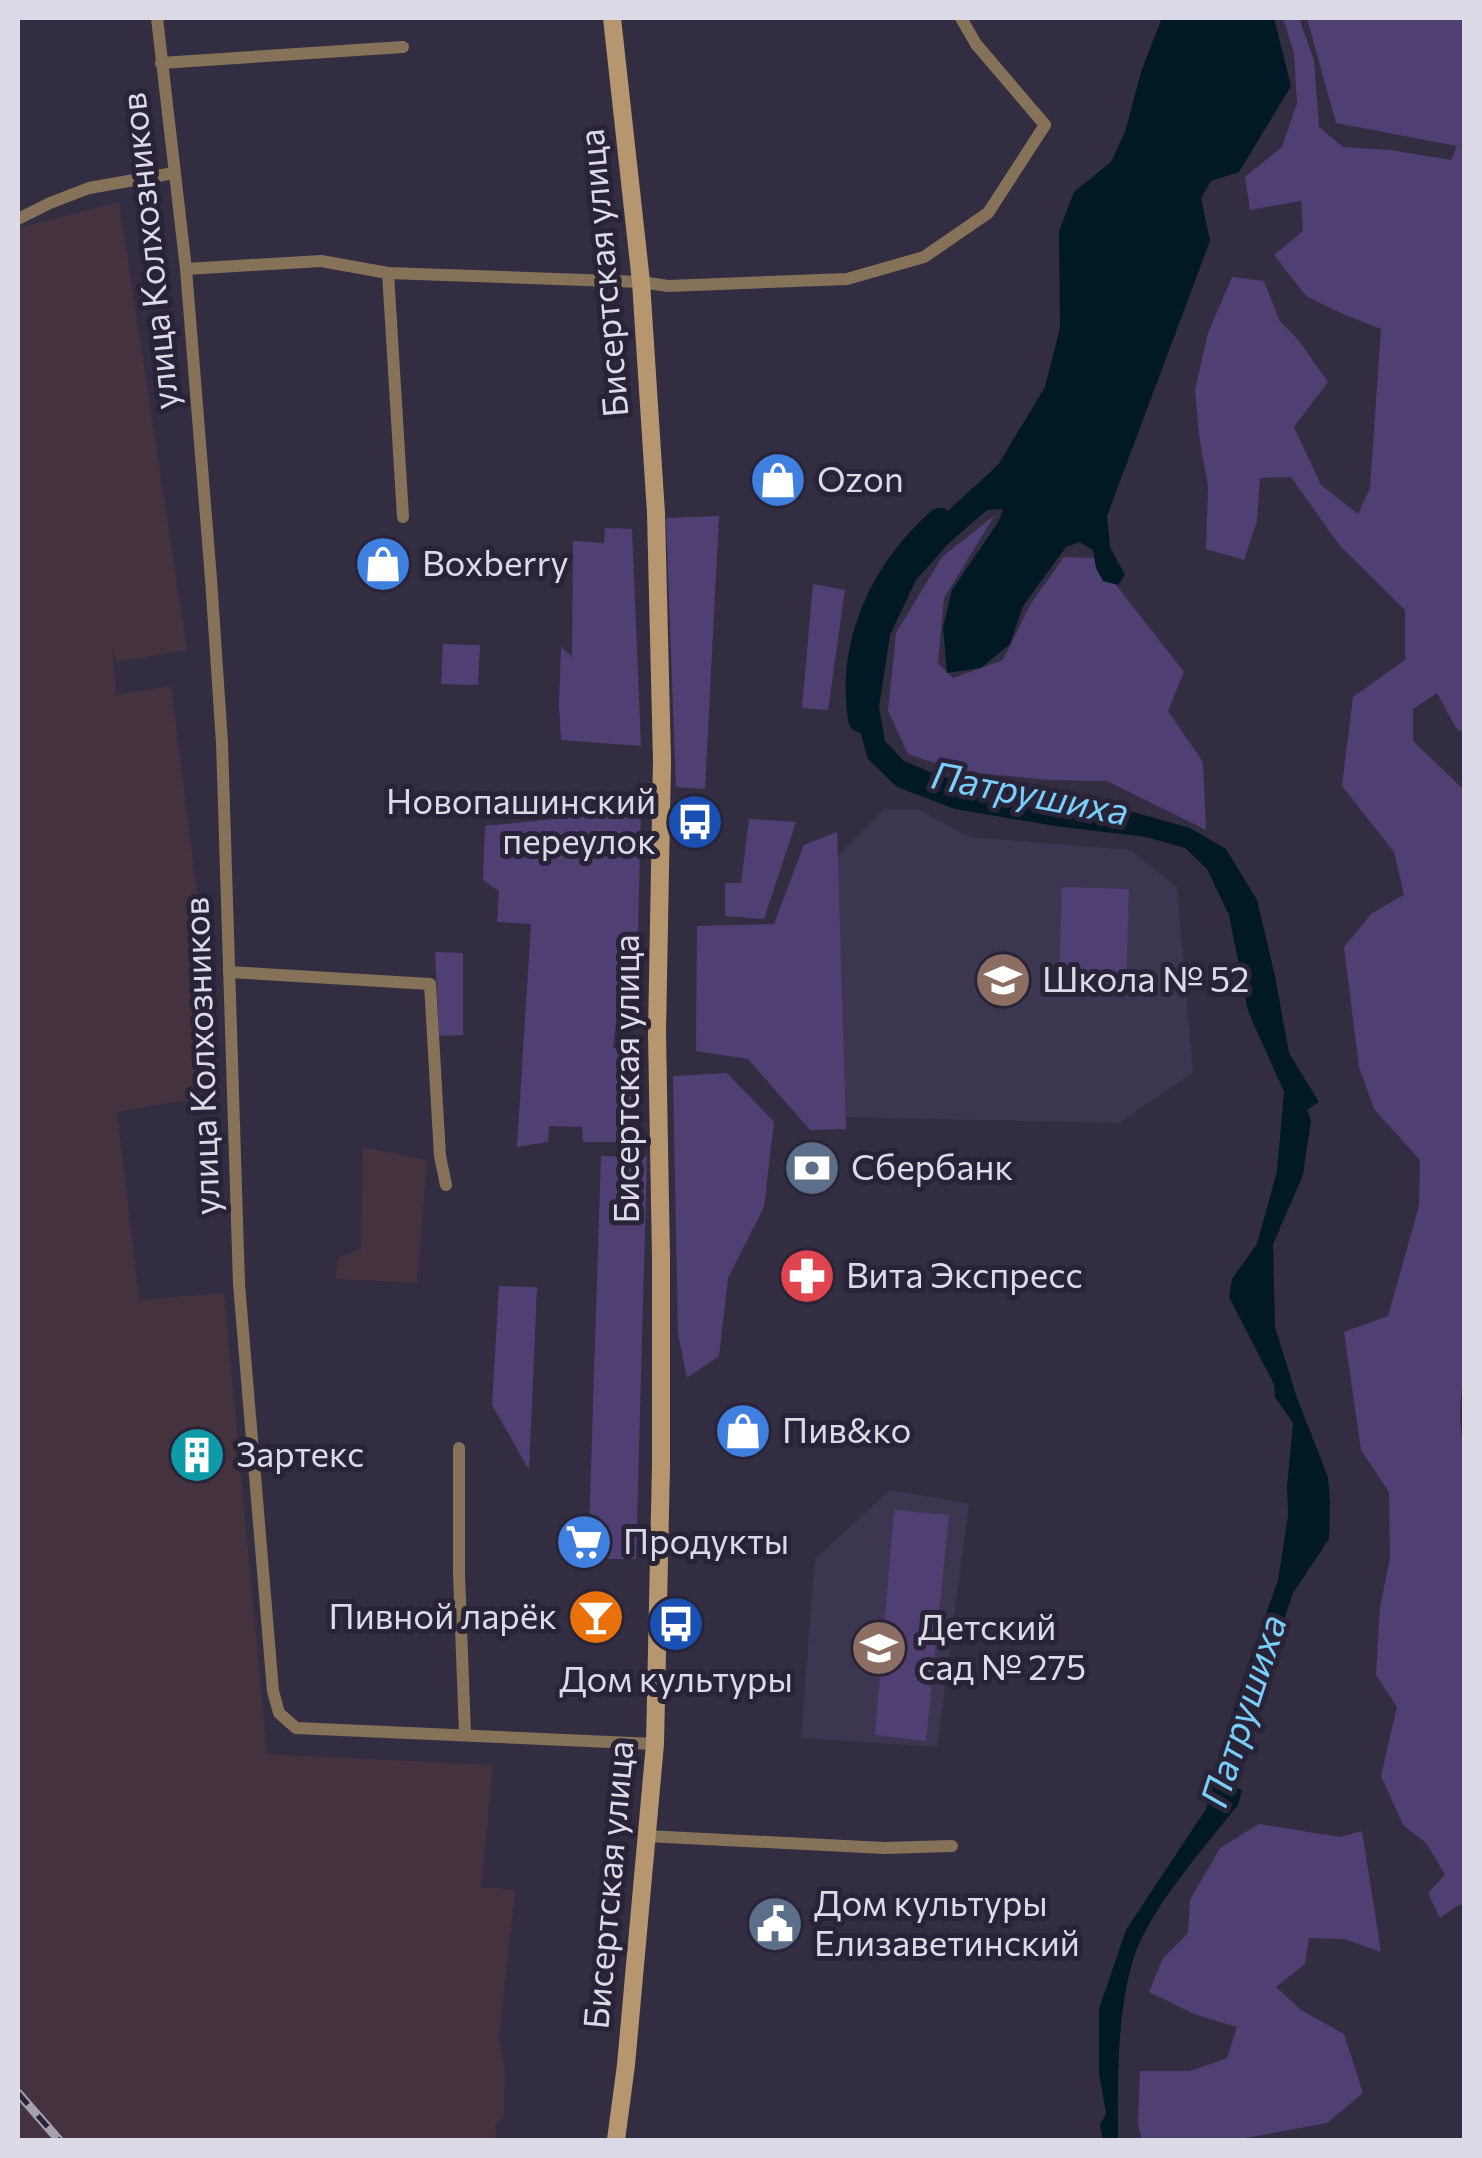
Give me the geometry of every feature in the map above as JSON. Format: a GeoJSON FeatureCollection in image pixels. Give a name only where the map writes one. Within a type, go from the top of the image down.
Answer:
{"type":"FeatureCollection","features":[{"type":"Feature","properties":{"kind":"main road","name":"Бисертская улица"},"geometry":{"type":"LineString","coordinates":[[612,18],[640,282],[656,513],[662,756],[657,1033],[661,1466],[654,1744],[616,2140]]}},
{"type":"Feature","properties":{"kind":"street","name":"улица Колхозников"},"geometry":{"type":"LineString","coordinates":[[157,18],[186,269],[222,743],[239,1284],[272,1691],[279,1713],[296,1728],[654,1744]]}},
{"type":"Feature","properties":{"kind":"street"},"geometry":{"type":"LineString","coordinates":[[186,269],[321,260],[388,273],[668,286],[847,279],[924,257],[988,213],[1045,125],[976,44],[961,18]]}},
{"type":"Feature","properties":{"kind":"street"},"geometry":{"type":"LineString","coordinates":[[161,63],[404,46]]}},
{"type":"Feature","properties":{"kind":"street"},"geometry":{"type":"LineString","coordinates":[[18,219],[89,188],[174,173]]}},
{"type":"Feature","properties":{"kind":"street"},"geometry":{"type":"LineString","coordinates":[[388,273],[403,516]]}},
{"type":"Feature","properties":{"kind":"street"},"geometry":{"type":"LineString","coordinates":[[229,972],[430,984],[440,1156],[446,1185]]}},
{"type":"Feature","properties":{"kind":"street"},"geometry":{"type":"LineString","coordinates":[[459,1448],[464,1734]]}},
{"type":"Feature","properties":{"kind":"street"},"geometry":{"type":"LineString","coordinates":[[646,1836],[884,1848],[952,1846]]}},
{"type":"Feature","properties":{"kind":"shaded area"},"geometry":{"type":"Polygon","coordinates":[[[1283,18],[1299,18],[1314,60],[1319,127],[1343,147],[1451,160],[1457,146],[1336,123],[1307,18],[1464,18],[1464,733],[1456,728],[1437,693],[1413,709],[1413,741],[1464,790],[1464,1376],[1460,1411],[1464,1447],[1464,1904],[1440,1918],[1428,1893],[1445,1875],[1427,1844],[1403,1825],[1381,1776],[1397,1707],[1376,1675],[1380,1607],[1390,1558],[1389,1492],[1361,1450],[1344,1332],[1388,1316],[1419,1206],[1420,1160],[1374,1109],[1359,1067],[1344,947],[1372,913],[1404,895],[1394,852],[1342,786],[1353,697],[1405,660],[1405,610],[1340,546],[1291,477],[1260,478],[1257,521],[1244,560],[1206,549],[1208,487],[1195,390],[1208,333],[1232,277],[1264,281],[1279,320],[1328,382],[1294,427],[1321,485],[1358,514],[1370,488],[1381,329],[1306,296],[1274,255],[1303,231],[1301,201],[1250,210],[1245,177],[1282,147],[1297,103],[1294,53],[1283,18]]]}},
{"type":"Feature","properties":{"kind":"shaded area"},"geometry":{"type":"Polygon","coordinates":[[[119,202],[187,650],[116,662],[112,646],[116,695],[171,686],[222,1094],[117,1112],[139,1300],[224,1293],[267,1754],[493,1765],[481,1887],[515,1890],[499,2037],[505,2072],[504,2116],[495,2127],[496,2140],[18,2140],[18,228],[119,202]]]}},
{"type":"Feature","properties":{"kind":"shaded area"},"geometry":{"type":"Polygon","coordinates":[[[995,515],[944,598],[938,663],[953,678],[1003,660],[1030,605],[1064,557],[1095,558],[1184,672],[1168,711],[1203,762],[1206,830],[1107,781],[958,771],[908,754],[888,711],[896,633],[942,557],[995,515]]]}},
{"type":"Feature","properties":{"kind":"shaded area"},"geometry":{"type":"Polygon","coordinates":[[[719,516],[705,789],[676,787],[666,518],[719,516]]]}},
{"type":"Feature","properties":{"kind":"shaded area"},"geometry":{"type":"Polygon","coordinates":[[[605,528],[632,529],[641,746],[561,740],[561,647],[572,657],[573,541],[604,543],[605,528]]]}},
{"type":"Feature","properties":{"kind":"shaded area"},"geometry":{"type":"Polygon","coordinates":[[[813,584],[845,590],[828,710],[802,708],[813,584]]]}},
{"type":"Feature","properties":{"kind":"shaded area"},"geometry":{"type":"Polygon","coordinates":[[[443,644],[480,645],[478,685],[441,684],[443,644]]]}},
{"type":"Feature","properties":{"kind":"shaded area","name":"Школа № 52"},"geometry":{"type":"Polygon","coordinates":[[[885,809],[919,810],[969,837],[1130,850],[1177,887],[1193,1072],[1120,1123],[844,1117],[819,875],[885,809]]]}},
{"type":"Feature","properties":{"kind":"shaded area"},"geometry":{"type":"Polygon","coordinates":[[[641,810],[636,1011],[617,1013],[613,1048],[641,1046],[632,1142],[583,1142],[582,1127],[549,1126],[548,1142],[517,1147],[531,924],[497,922],[499,891],[483,880],[485,826],[641,810]]]}},
{"type":"Feature","properties":{"kind":"shaded area"},"geometry":{"type":"Polygon","coordinates":[[[749,819],[796,822],[764,919],[725,916],[725,883],[741,883],[749,819]]]}},
{"type":"Feature","properties":{"kind":"shaded area"},"geometry":{"type":"Polygon","coordinates":[[[837,832],[846,1129],[810,1130],[748,1059],[696,1051],[697,926],[774,924],[804,845],[837,832]]]}},
{"type":"Feature","properties":{"kind":"shaded area"},"geometry":{"type":"Polygon","coordinates":[[[1062,887],[1129,889],[1126,986],[1059,984],[1062,887]]]}},
{"type":"Feature","properties":{"kind":"shaded area"},"geometry":{"type":"Polygon","coordinates":[[[435,952],[463,953],[463,1035],[439,1036],[435,952]]]}},
{"type":"Feature","properties":{"kind":"shaded area"},"geometry":{"type":"Polygon","coordinates":[[[727,1073],[774,1122],[764,1207],[728,1278],[719,1356],[687,1378],[678,1334],[673,1076],[727,1073]]]}},
{"type":"Feature","properties":{"kind":"shaded area"},"geometry":{"type":"Polygon","coordinates":[[[363,1147],[427,1160],[417,1283],[335,1279],[338,1258],[361,1249],[363,1147]]]}},
{"type":"Feature","properties":{"kind":"shaded area"},"geometry":{"type":"Polygon","coordinates":[[[601,1156],[647,1157],[636,1559],[604,1559],[606,1533],[589,1531],[601,1156]]]}},
{"type":"Feature","properties":{"kind":"shaded area"},"geometry":{"type":"Polygon","coordinates":[[[499,1286],[537,1287],[529,1470],[492,1405],[499,1286]]]}},
{"type":"Feature","properties":{"kind":"shaded area","name":"Детский сад № 275"},"geometry":{"type":"Polygon","coordinates":[[[890,1490],[969,1504],[937,1747],[801,1738],[815,1559],[890,1490]]]}},
{"type":"Feature","properties":{"kind":"shaded area"},"geometry":{"type":"Polygon","coordinates":[[[894,1510],[949,1515],[926,1741],[875,1735],[894,1510]]]}},
{"type":"Feature","properties":{"kind":"shaded area"},"geometry":{"type":"Polygon","coordinates":[[[1259,1824],[1340,1837],[1362,1831],[1381,1952],[1344,1939],[1309,1938],[1305,1964],[1276,1987],[1301,2010],[1344,2034],[1363,2093],[1327,2123],[1235,2140],[1142,2140],[1138,2124],[1140,2071],[1190,2071],[1227,2058],[1237,2027],[1194,2014],[1149,1992],[1163,1958],[1188,1933],[1190,1900],[1220,1848],[1259,1824]]]}},
{"type":"Feature","properties":{"kind":"water"},"geometry":{"type":"Polygon","coordinates":[[[1162,18],[1274,18],[1291,86],[1239,172],[1211,181],[1201,198],[1210,241],[1107,516],[1110,547],[1125,575],[1118,585],[1103,581],[1093,550],[1079,542],[1066,547],[1023,606],[1010,644],[981,668],[947,673],[943,627],[952,590],[999,521],[1003,509],[987,510],[949,543],[916,580],[890,635],[879,707],[885,741],[904,761],[942,777],[1032,789],[1133,812],[1190,828],[1226,849],[1257,900],[1289,1053],[1319,1102],[1307,1110],[1311,1120],[1303,1175],[1273,1244],[1275,1327],[1328,1477],[1329,1539],[1293,1593],[1251,1716],[1248,1753],[1236,1758],[1231,1785],[1242,1790],[1238,1805],[1165,1899],[1134,1957],[1121,2025],[1118,2140],[1103,2140],[1100,2125],[1106,2113],[1099,2074],[1099,2009],[1126,1930],[1206,1809],[1238,1695],[1278,1580],[1288,1516],[1293,1423],[1275,1397],[1274,1384],[1229,1297],[1232,1279],[1257,1244],[1277,1171],[1284,1092],[1248,1011],[1229,915],[1207,869],[1185,848],[1146,837],[955,809],[897,787],[868,759],[857,721],[863,648],[873,615],[895,574],[953,506],[998,465],[1045,387],[1060,328],[1059,231],[1074,192],[1111,162],[1125,132],[1141,72],[1162,18]]]}},
{"type":"Feature","properties":{"kind":"waterway","name":"Патрушиха"},"geometry":{"type":"LineString","coordinates":[[862,719],[861,664],[876,611],[902,563],[940,522]]}},
{"type":"Feature","properties":{"kind":"railway"},"geometry":{"type":"LineString","coordinates":[[18,2093],[59,2140]]}},
{"type":"Feature","properties":{"kind":"place","name":"Ozon"},"geometry":{"type":"Point","coordinates":[778,480]}},
{"type":"Feature","properties":{"kind":"place","name":"Boxberry"},"geometry":{"type":"Point","coordinates":[383,564]}},
{"type":"Feature","properties":{"kind":"place","name":"Новопашинский переулок"},"geometry":{"type":"Point","coordinates":[695,822]}},
{"type":"Feature","properties":{"kind":"place","name":"Школа № 52"},"geometry":{"type":"Point","coordinates":[1003,980]}},
{"type":"Feature","properties":{"kind":"place","name":"Сбербанк"},"geometry":{"type":"Point","coordinates":[812,1168]}},
{"type":"Feature","properties":{"kind":"place","name":"Вита Экспресс"},"geometry":{"type":"Point","coordinates":[807,1276]}},
{"type":"Feature","properties":{"kind":"place","name":"Пив&ко"},"geometry":{"type":"Point","coordinates":[743,1431]}},
{"type":"Feature","properties":{"kind":"place","name":"Зартекс"},"geometry":{"type":"Point","coordinates":[197,1455]}},
{"type":"Feature","properties":{"kind":"place","name":"Продукты"},"geometry":{"type":"Point","coordinates":[584,1542]}},
{"type":"Feature","properties":{"kind":"place","name":"Пивной ларёк"},"geometry":{"type":"Point","coordinates":[596,1617]}},
{"type":"Feature","properties":{"kind":"place","name":"Дом культуры"},"geometry":{"type":"Point","coordinates":[676,1624]}},
{"type":"Feature","properties":{"kind":"place","name":"Детский сад № 275"},"geometry":{"type":"Point","coordinates":[879,1648]}},
{"type":"Feature","properties":{"kind":"place","name":"Дом культуры Елизаветинский"},"geometry":{"type":"Point","coordinates":[775,1924]}}]}
